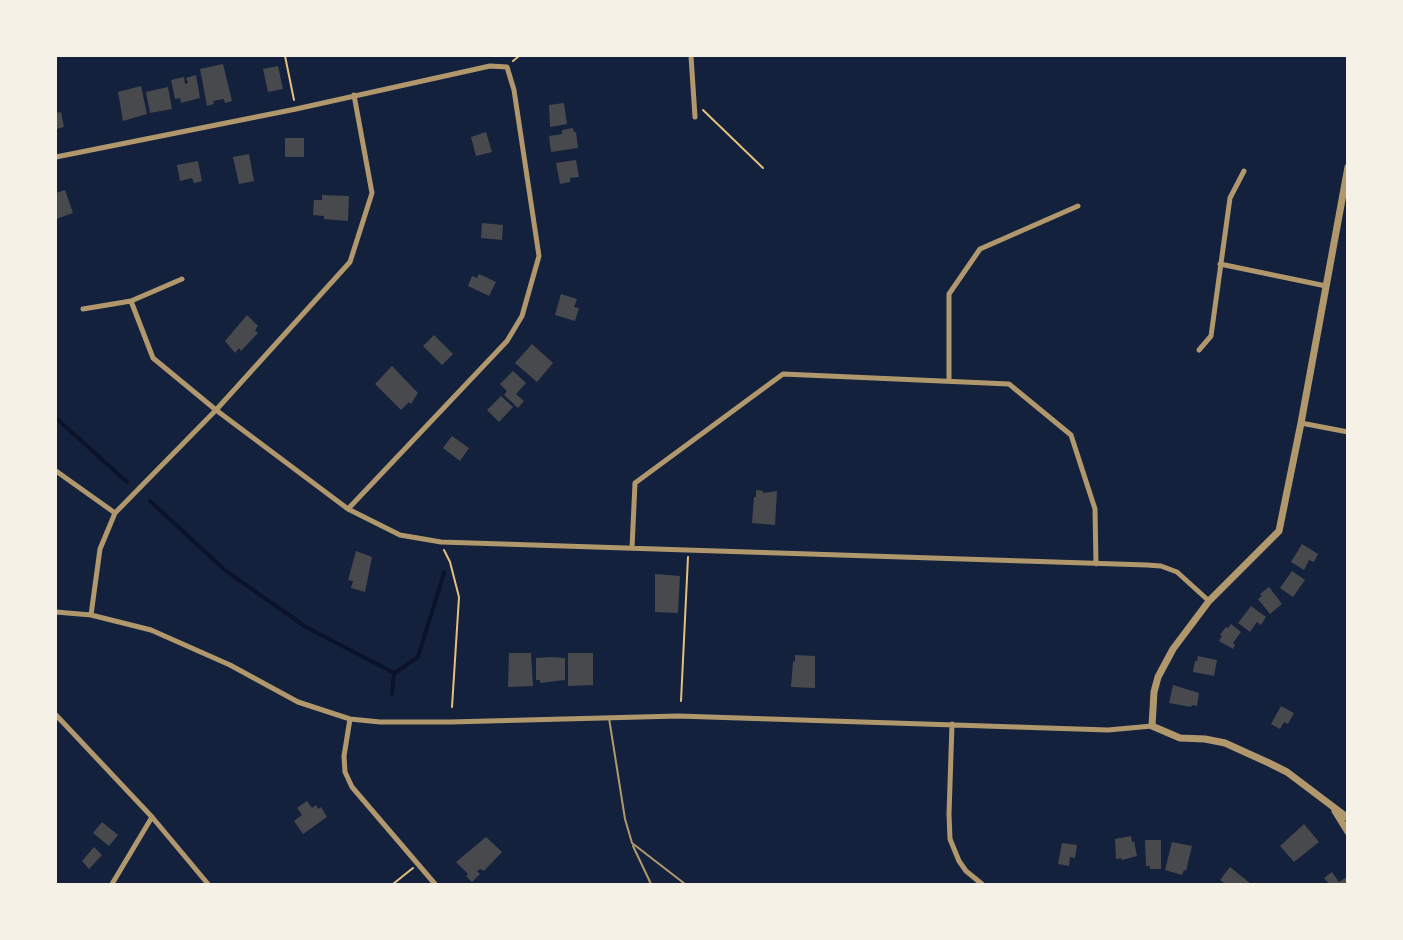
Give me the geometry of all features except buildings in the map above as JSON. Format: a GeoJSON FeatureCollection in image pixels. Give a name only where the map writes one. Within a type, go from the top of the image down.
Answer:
{"type":"FeatureCollection","features":[{"type":"Feature","properties":{"kind":"street"},"geometry":{"type":"LineString","coordinates":[[691,56],[695,117]]}},
{"type":"Feature","properties":{"kind":"street"},"geometry":{"type":"LineString","coordinates":[[56,157],[296,109],[490,66],[507,67],[514,90],[539,256],[522,316],[507,341],[348,509]]}},
{"type":"Feature","properties":{"kind":"street"},"geometry":{"type":"LineString","coordinates":[[92,615],[100,549],[115,513],[216,410],[350,262],[372,193],[354,96]]}},
{"type":"Feature","properties":{"kind":"street"},"geometry":{"type":"LineString","coordinates":[[1152,726],[1152,700],[1158,677],[1184,632],[1209,601],[1279,531],[1301,423],[1347,166]]}},
{"type":"Feature","properties":{"kind":"street"},"geometry":{"type":"LineString","coordinates":[[1199,350],[1211,336],[1230,198],[1244,171]]}},
{"type":"Feature","properties":{"kind":"street"},"geometry":{"type":"LineString","coordinates":[[949,380],[949,294],[980,249],[1078,206]]}},
{"type":"Feature","properties":{"kind":"street"},"geometry":{"type":"LineString","coordinates":[[1220,264],[1326,286]]}},
{"type":"Feature","properties":{"kind":"street"},"geometry":{"type":"LineString","coordinates":[[83,309],[131,301],[182,279]]}},
{"type":"Feature","properties":{"kind":"street"},"geometry":{"type":"LineString","coordinates":[[131,301],[153,358],[216,410],[348,509],[400,535],[440,541],[1161,566],[1177,572],[1209,601]]}},
{"type":"Feature","properties":{"kind":"street"},"geometry":{"type":"LineString","coordinates":[[632,548],[635,483],[783,374],[1009,384],[1071,435],[1095,509],[1095,564]]}},
{"type":"Feature","properties":{"kind":"street"},"geometry":{"type":"LineString","coordinates":[[1301,423],[1347,432]]}},
{"type":"Feature","properties":{"kind":"street"},"geometry":{"type":"LineString","coordinates":[[56,471],[115,513]]}},
{"type":"Feature","properties":{"kind":"street"},"geometry":{"type":"LineString","coordinates":[[56,612],[92,615],[151,630],[230,665],[298,702],[350,719],[380,722],[450,722],[678,716],[1108,730],[1152,726],[1179,738],[1205,739],[1225,743],[1269,763],[1287,772],[1347,818]]}},
{"type":"Feature","properties":{"kind":"street"},"geometry":{"type":"LineString","coordinates":[[56,715],[152,817],[208,885]]}},
{"type":"Feature","properties":{"kind":"street"},"geometry":{"type":"LineString","coordinates":[[350,719],[344,756],[345,772],[352,788],[435,885]]}},
{"type":"Feature","properties":{"kind":"street"},"geometry":{"type":"LineString","coordinates":[[952,724],[950,839],[959,861],[966,871],[982,885]]}},
{"type":"Feature","properties":{"kind":"street"},"geometry":{"type":"LineString","coordinates":[[1334,808],[1347,832]]}},
{"type":"Feature","properties":{"kind":"street"},"geometry":{"type":"LineString","coordinates":[[112,885],[152,817]]}},
{"type":"Feature","properties":{"kind":"lane"},"geometry":{"type":"LineString","coordinates":[[609,718],[625,819],[632,843],[651,885]]}},
{"type":"Feature","properties":{"kind":"lane"},"geometry":{"type":"LineString","coordinates":[[632,843],[685,885]]}},
{"type":"Feature","properties":{"kind":"path"},"geometry":{"type":"LineString","coordinates":[[285,56],[296,109]]}},
{"type":"Feature","properties":{"kind":"path"},"geometry":{"type":"LineString","coordinates":[[694,101],[763,168]]}},
{"type":"Feature","properties":{"kind":"path"},"geometry":{"type":"LineString","coordinates":[[440,541],[450,562],[459,597],[452,707]]}},
{"type":"Feature","properties":{"kind":"path"},"geometry":{"type":"LineString","coordinates":[[681,701],[689,550]]}},
{"type":"Feature","properties":{"kind":"path"},"geometry":{"type":"LineString","coordinates":[[393,885],[417,864]]}},
{"type":"Feature","properties":{"kind":"waterway"},"geometry":{"type":"LineString","coordinates":[[56,418],[127,482]]}},
{"type":"Feature","properties":{"kind":"waterway"},"geometry":{"type":"LineString","coordinates":[[150,501],[226,571],[306,627],[394,673],[392,694]]}},
{"type":"Feature","properties":{"kind":"waterway"},"geometry":{"type":"LineString","coordinates":[[395,673],[418,657],[444,573]]}}]}
